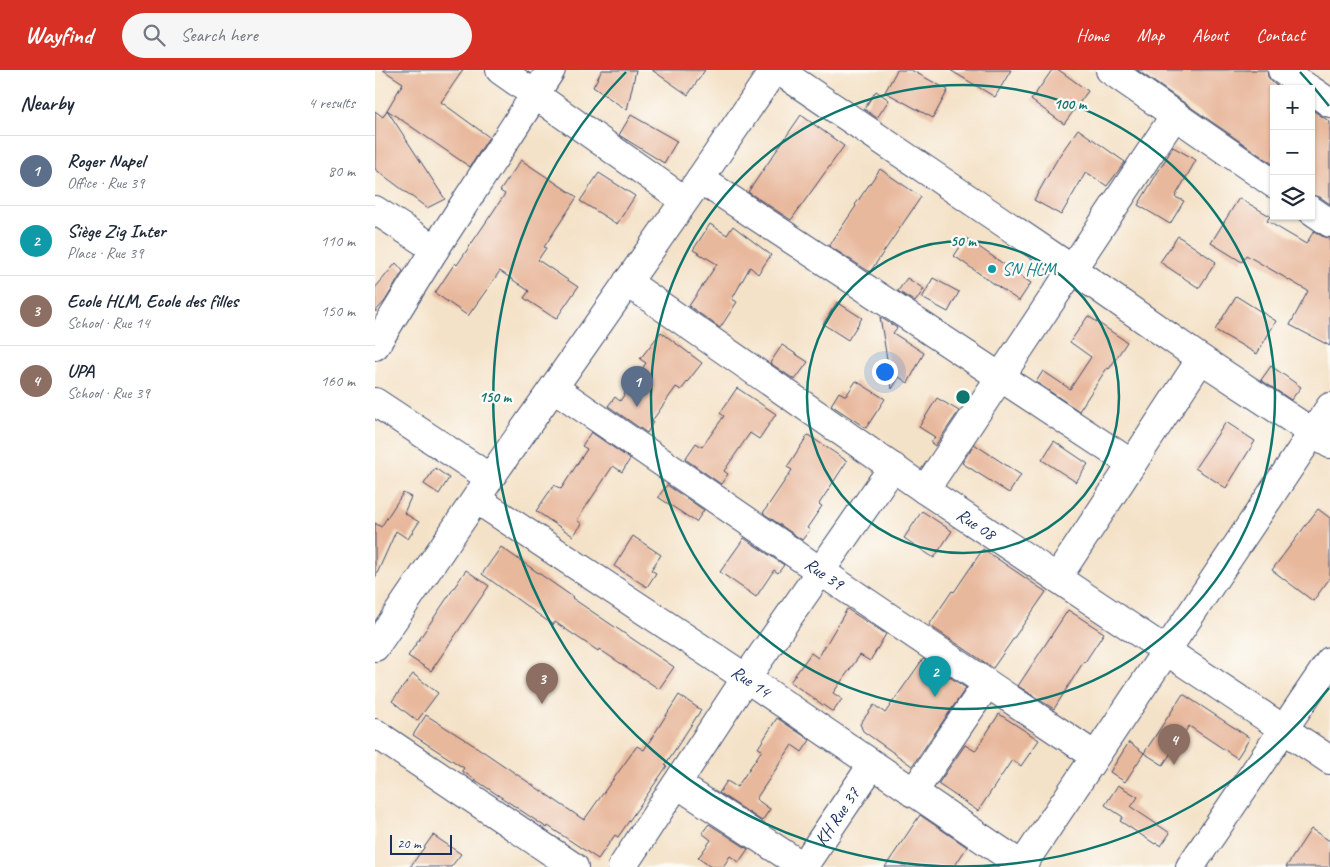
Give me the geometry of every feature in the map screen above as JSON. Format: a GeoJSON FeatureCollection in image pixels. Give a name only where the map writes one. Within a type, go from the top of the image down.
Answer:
{"type":"FeatureCollection","features":[{"type":"Feature","properties":{"kind":"street"},"geometry":{"type":"LineString","coordinates":[[500,70],[535,94],[999,376],[1132,464]]}},
{"type":"Feature","properties":{"kind":"street"},"geometry":{"type":"LineString","coordinates":[[375,346],[435,249],[551,70]]}},
{"type":"Feature","properties":{"kind":"street"},"geometry":{"type":"LineString","coordinates":[[375,647],[774,70]]}},
{"type":"Feature","properties":{"kind":"street"},"geometry":{"type":"LineString","coordinates":[[777,70],[1072,269],[1201,359],[1321,438]]}},
{"type":"Feature","properties":{"kind":"street"},"geometry":{"type":"LineString","coordinates":[[1110,70],[1270,181]]}},
{"type":"Feature","properties":{"kind":"street"},"geometry":{"type":"LineString","coordinates":[[1282,70],[1311,84],[1330,102]]}},
{"type":"Feature","properties":{"kind":"street"},"geometry":{"type":"LineString","coordinates":[[925,490],[999,376],[1175,115]]}},
{"type":"Feature","properties":{"kind":"street"},"geometry":{"type":"LineString","coordinates":[[375,210],[435,249]]}},
{"type":"Feature","properties":{"kind":"street"},"geometry":{"type":"LineString","coordinates":[[1315,213],[1330,223]]}},
{"type":"Feature","properties":{"kind":"street","name":"Rue 08"},"geometry":{"type":"LineString","coordinates":[[627,282],[925,490],[1330,760]]}},
{"type":"Feature","properties":{"kind":"street"},"geometry":{"type":"LineString","coordinates":[[1057,578],[1201,359]]}},
{"type":"Feature","properties":{"kind":"street","name":"Rue 39"},"geometry":{"type":"LineString","coordinates":[[554,388],[820,571],[1095,756]]}},
{"type":"Feature","properties":{"kind":"street","name":"Rue 14"},"geometry":{"type":"LineString","coordinates":[[375,402],[483,489],[746,678],[1022,867]]}},
{"type":"Feature","properties":{"kind":"street"},"geometry":{"type":"LineString","coordinates":[[1022,867],[1166,650],[1321,438],[1330,407]]}},
{"type":"Feature","properties":{"kind":"street"},"geometry":{"type":"LineString","coordinates":[[622,867],[746,678],[893,467]]}},
{"type":"Feature","properties":{"kind":"street"},"geometry":{"type":"LineString","coordinates":[[1190,867],[1330,661]]}},
{"type":"Feature","properties":{"kind":"street"},"geometry":{"type":"LineString","coordinates":[[913,793],[987,684]]}},
{"type":"Feature","properties":{"kind":"street"},"geometry":{"type":"LineString","coordinates":[[375,733],[574,867]]}},
{"type":"Feature","properties":{"kind":"street","name":"KH Rue 37"},"geometry":{"type":"LineString","coordinates":[[803,867],[872,765]]}},
{"type":"Feature","properties":{"kind":"street"},"geometry":{"type":"LineString","coordinates":[[677,784],[803,867]]}},
{"type":"Feature","properties":{"kind":"building"},"geometry":{"type":"Polygon","coordinates":[[[383,70],[463,70],[441,102],[489,137],[470,167],[387,110],[403,83],[383,70]]]}},
{"type":"Feature","properties":{"kind":"building"},"geometry":{"type":"Polygon","coordinates":[[[602,70],[636,70],[627,110],[593,87],[602,70]]]}},
{"type":"Feature","properties":{"kind":"building"},"geometry":{"type":"Polygon","coordinates":[[[652,70],[705,70],[688,95],[652,70]]]}},
{"type":"Feature","properties":{"kind":"building"},"geometry":{"type":"Polygon","coordinates":[[[897,70],[911,70],[948,90],[933,118],[885,92],[897,70]]]}},
{"type":"Feature","properties":{"kind":"building"},"geometry":{"type":"Polygon","coordinates":[[[950,70],[1011,70],[995,97],[950,70]]]}},
{"type":"Feature","properties":{"kind":"building"},"geometry":{"type":"Polygon","coordinates":[[[1052,70],[1059,70],[1088,91],[1064,124],[1031,100],[1052,70]]]}},
{"type":"Feature","properties":{"kind":"building"},"geometry":{"type":"Polygon","coordinates":[[[1137,70],[1267,70],[1268,77],[1276,85],[1270,85],[1270,162],[1137,70]]]}},
{"type":"Feature","properties":{"kind":"building"},"geometry":{"type":"Polygon","coordinates":[[[876,91],[889,100],[877,118],[864,109],[876,91]]]}},
{"type":"Feature","properties":{"kind":"building"},"geometry":{"type":"Polygon","coordinates":[[[387,110],[445,199],[427,208],[375,169],[375,111],[383,117],[387,110]]]}},
{"type":"Feature","properties":{"kind":"building"},"geometry":{"type":"Polygon","coordinates":[[[1315,112],[1330,122],[1330,204],[1315,196],[1315,112]]]}},
{"type":"Feature","properties":{"kind":"building"},"geometry":{"type":"Polygon","coordinates":[[[631,115],[677,141],[664,163],[619,135],[631,115]]]}},
{"type":"Feature","properties":{"kind":"building"},"geometry":{"type":"Polygon","coordinates":[[[801,115],[844,146],[791,220],[748,192],[801,115]]]}},
{"type":"Feature","properties":{"kind":"building"},"geometry":{"type":"Polygon","coordinates":[[[1078,129],[1125,162],[1107,186],[1086,172],[1061,215],[1034,200],[1059,156],[1078,129]]]}},
{"type":"Feature","properties":{"kind":"building"},"geometry":{"type":"Polygon","coordinates":[[[1173,147],[1196,160],[1175,197],[1184,201],[1170,224],[1138,205],[1173,147]]]}},
{"type":"Feature","properties":{"kind":"building"},"geometry":{"type":"Polygon","coordinates":[[[521,160],[577,197],[544,247],[546,248],[538,260],[578,287],[556,319],[524,298],[529,291],[500,271],[468,316],[435,293],[455,263],[457,265],[505,194],[500,191],[521,160]]]}},
{"type":"Feature","properties":{"kind":"building"},"geometry":{"type":"Polygon","coordinates":[[[880,169],[921,197],[870,272],[829,246],[880,169]]]}},
{"type":"Feature","properties":{"kind":"building"},"geometry":{"type":"Polygon","coordinates":[[[599,173],[635,196],[617,224],[580,201],[599,173]]]}},
{"type":"Feature","properties":{"kind":"building"},"geometry":{"type":"Polygon","coordinates":[[[1239,198],[1270,216],[1267,221],[1306,244],[1314,231],[1330,238],[1330,346],[1290,325],[1308,291],[1246,255],[1242,262],[1211,243],[1239,198]]]}},
{"type":"Feature","properties":{"kind":"building"},"geometry":{"type":"Polygon","coordinates":[[[710,224],[727,235],[733,226],[771,255],[758,274],[750,267],[732,299],[737,302],[720,328],[689,306],[717,264],[693,250],[710,224]]]}},
{"type":"Feature","properties":{"kind":"building"},"geometry":{"type":"Polygon","coordinates":[[[1178,236],[1216,262],[1199,288],[1160,262],[1178,236]]]}},
{"type":"Feature","properties":{"kind":"building","name":"SN HLM"},"geometry":{"type":"Polygon","coordinates":[[[966,238],[1031,283],[1019,301],[954,256],[966,238]]]}},
{"type":"Feature","properties":{"kind":"building"},"geometry":{"type":"Polygon","coordinates":[[[396,263],[403,271],[385,301],[375,312],[375,288],[396,263]]]}},
{"type":"Feature","properties":{"kind":"building"},"geometry":{"type":"Polygon","coordinates":[[[907,278],[924,289],[915,302],[898,291],[907,278]]]}},
{"type":"Feature","properties":{"kind":"building"},"geometry":{"type":"Polygon","coordinates":[[[933,278],[959,292],[948,312],[922,298],[933,278]]]}},
{"type":"Feature","properties":{"kind":"building"},"geometry":{"type":"Polygon","coordinates":[[[1236,296],[1276,321],[1257,354],[1215,330],[1236,296]]]}},
{"type":"Feature","properties":{"kind":"building"},"geometry":{"type":"Polygon","coordinates":[[[837,302],[862,318],[848,340],[823,324],[837,302]]]}},
{"type":"Feature","properties":{"kind":"building"},"geometry":{"type":"Polygon","coordinates":[[[1088,316],[1127,342],[1109,369],[1107,368],[1079,411],[1036,382],[1043,371],[1070,389],[1091,357],[1070,342],[1088,316]]]}},
{"type":"Feature","properties":{"kind":"building"},"geometry":{"type":"Polygon","coordinates":[[[880,317],[897,328],[893,333],[924,353],[908,383],[899,377],[892,389],[880,317]]]}},
{"type":"Feature","properties":{"kind":"building"},"geometry":{"type":"Polygon","coordinates":[[[661,332],[702,363],[681,390],[676,387],[652,421],[647,433],[608,406],[615,397],[620,401],[646,363],[640,359],[661,332]]]}},
{"type":"Feature","properties":{"kind":"building"},"geometry":{"type":"Polygon","coordinates":[[[782,345],[808,362],[795,380],[770,363],[782,345]]]}},
{"type":"Feature","properties":{"kind":"building"},"geometry":{"type":"Polygon","coordinates":[[[1271,366],[1301,387],[1291,400],[1261,380],[1271,366]]]}},
{"type":"Feature","properties":{"kind":"building"},"geometry":{"type":"Polygon","coordinates":[[[856,381],[885,399],[866,428],[831,405],[839,392],[846,396],[856,381]]]}},
{"type":"Feature","properties":{"kind":"building"},"geometry":{"type":"Polygon","coordinates":[[[737,388],[776,414],[759,439],[750,433],[724,471],[728,474],[721,484],[685,459],[696,443],[702,447],[724,416],[720,413],[737,388]]]}},
{"type":"Feature","properties":{"kind":"building"},"geometry":{"type":"Polygon","coordinates":[[[937,398],[959,411],[935,446],[931,443],[935,437],[919,427],[937,398]]]}},
{"type":"Feature","properties":{"kind":"building"},"geometry":{"type":"Polygon","coordinates":[[[1226,422],[1255,441],[1226,488],[1195,468],[1226,422]]]}},
{"type":"Feature","properties":{"kind":"building"},"geometry":{"type":"Polygon","coordinates":[[[591,432],[630,459],[622,472],[613,466],[577,520],[582,524],[573,536],[536,511],[554,485],[561,489],[587,449],[582,446],[591,432]]]}},
{"type":"Feature","properties":{"kind":"building"},"geometry":{"type":"Polygon","coordinates":[[[808,435],[847,461],[819,504],[822,506],[807,528],[810,530],[802,540],[763,513],[792,470],[787,467],[808,435]]]}},
{"type":"Feature","properties":{"kind":"building"},"geometry":{"type":"Polygon","coordinates":[[[1054,441],[1088,464],[1076,482],[1042,460],[1054,441]]]}},
{"type":"Feature","properties":{"kind":"building"},"geometry":{"type":"Polygon","coordinates":[[[974,444],[1021,475],[1009,493],[962,463],[974,444]]]}},
{"type":"Feature","properties":{"kind":"building"},"geometry":{"type":"Polygon","coordinates":[[[435,468],[449,478],[439,494],[424,484],[435,468]]]}},
{"type":"Feature","properties":{"kind":"building"},"geometry":{"type":"Polygon","coordinates":[[[667,485],[704,510],[696,522],[658,497],[667,485]]]}},
{"type":"Feature","properties":{"kind":"building"},"geometry":{"type":"Polygon","coordinates":[[[403,493],[411,497],[404,513],[419,522],[408,539],[396,531],[375,578],[375,523],[381,527],[403,493]]]}},
{"type":"Feature","properties":{"kind":"building"},"geometry":{"type":"Polygon","coordinates":[[[1318,509],[1330,518],[1330,578],[1313,601],[1272,570],[1318,509]]]}},
{"type":"Feature","properties":{"kind":"building"},"geometry":{"type":"Polygon","coordinates":[[[922,511],[952,531],[934,558],[904,538],[922,511]]]}},
{"type":"Feature","properties":{"kind":"building"},"geometry":{"type":"Polygon","coordinates":[[[633,536],[661,555],[651,570],[656,573],[647,587],[614,566],[633,536]]]}},
{"type":"Feature","properties":{"kind":"building"},"geometry":{"type":"Polygon","coordinates":[[[744,538],[784,565],[778,573],[774,570],[756,597],[720,572],[744,538]]]}},
{"type":"Feature","properties":{"kind":"building"},"geometry":{"type":"Polygon","coordinates":[[[501,547],[674,667],[659,689],[555,622],[553,625],[482,574],[501,547]]]}},
{"type":"Feature","properties":{"kind":"building"},"geometry":{"type":"Polygon","coordinates":[[[983,549],[1046,592],[993,668],[929,625],[983,549]]]}},
{"type":"Feature","properties":{"kind":"building"},"geometry":{"type":"Polygon","coordinates":[[[466,570],[489,586],[431,671],[408,656],[466,570]]]}},
{"type":"Feature","properties":{"kind":"building"},"geometry":{"type":"Polygon","coordinates":[[[847,609],[886,634],[870,661],[860,655],[833,693],[842,699],[833,712],[790,682],[811,653],[818,658],[847,609]]]}},
{"type":"Feature","properties":{"kind":"building"},"geometry":{"type":"Polygon","coordinates":[[[1068,610],[1104,633],[1054,709],[1018,686],[1068,610]]]}},
{"type":"Feature","properties":{"kind":"building"},"geometry":{"type":"Polygon","coordinates":[[[923,659],[966,688],[912,766],[863,731],[860,724],[874,705],[885,713],[923,659]]]}},
{"type":"Feature","properties":{"kind":"building"},"geometry":{"type":"Polygon","coordinates":[[[413,674],[438,693],[417,721],[392,701],[413,674]]]}},
{"type":"Feature","properties":{"kind":"building"},"geometry":{"type":"Polygon","coordinates":[[[1183,694],[1250,738],[1237,758],[1189,726],[1163,765],[1144,753],[1183,694]]]}},
{"type":"Feature","properties":{"kind":"building"},"geometry":{"type":"Polygon","coordinates":[[[679,695],[701,710],[665,765],[667,766],[618,837],[615,835],[598,859],[548,826],[547,828],[462,771],[464,768],[413,735],[426,715],[584,820],[637,746],[644,750],[679,695]]]}},
{"type":"Feature","properties":{"kind":"building"},"geometry":{"type":"Polygon","coordinates":[[[999,714],[1039,740],[1021,766],[1012,760],[978,811],[938,784],[965,745],[975,751],[999,714]]]}},
{"type":"Feature","properties":{"kind":"building"},"geometry":{"type":"Polygon","coordinates":[[[777,718],[810,740],[802,752],[792,745],[756,799],[770,809],[762,821],[719,793],[727,781],[737,787],[762,750],[758,748],[777,718]]]}},
{"type":"Feature","properties":{"kind":"building"},"geometry":{"type":"Polygon","coordinates":[[[1129,742],[1144,753],[1125,782],[1110,772],[1129,742]]]}},
{"type":"Feature","properties":{"kind":"building"},"geometry":{"type":"Polygon","coordinates":[[[1118,785],[1138,797],[1131,807],[1170,833],[1161,846],[1120,821],[1123,817],[1105,805],[1118,785]]]}},
{"type":"Feature","properties":{"kind":"building"},"geometry":{"type":"Polygon","coordinates":[[[920,815],[967,847],[954,867],[885,867],[920,815]]]}},
{"type":"Feature","properties":{"kind":"building"},"geometry":{"type":"Polygon","coordinates":[[[709,824],[748,849],[739,862],[730,856],[723,867],[711,867],[698,858],[711,840],[702,833],[709,824]]]}},
{"type":"Feature","properties":{"kind":"building"},"geometry":{"type":"Polygon","coordinates":[[[1311,829],[1330,841],[1330,867],[1286,867],[1311,829]]]}},
{"type":"Feature","properties":{"kind":"building"},"geometry":{"type":"Polygon","coordinates":[[[433,835],[461,854],[451,867],[410,867],[433,835]]]}},
{"type":"Feature","properties":{"kind":"place","name":"SN HLM"},"geometry":{"type":"Point","coordinates":[992,269]}},
{"type":"Feature","properties":{"kind":"place","name":"Roger Napel"},"geometry":{"type":"Point","coordinates":[637,407]}},
{"type":"Feature","properties":{"kind":"place","name":"Siège Zig Inter"},"geometry":{"type":"Point","coordinates":[935,697]}},
{"type":"Feature","properties":{"kind":"place","name":"Ecole HLM, Ecole des filles"},"geometry":{"type":"Point","coordinates":[542,704]}},
{"type":"Feature","properties":{"kind":"place","name":"UPA"},"geometry":{"type":"Point","coordinates":[1174,765]}}]}
